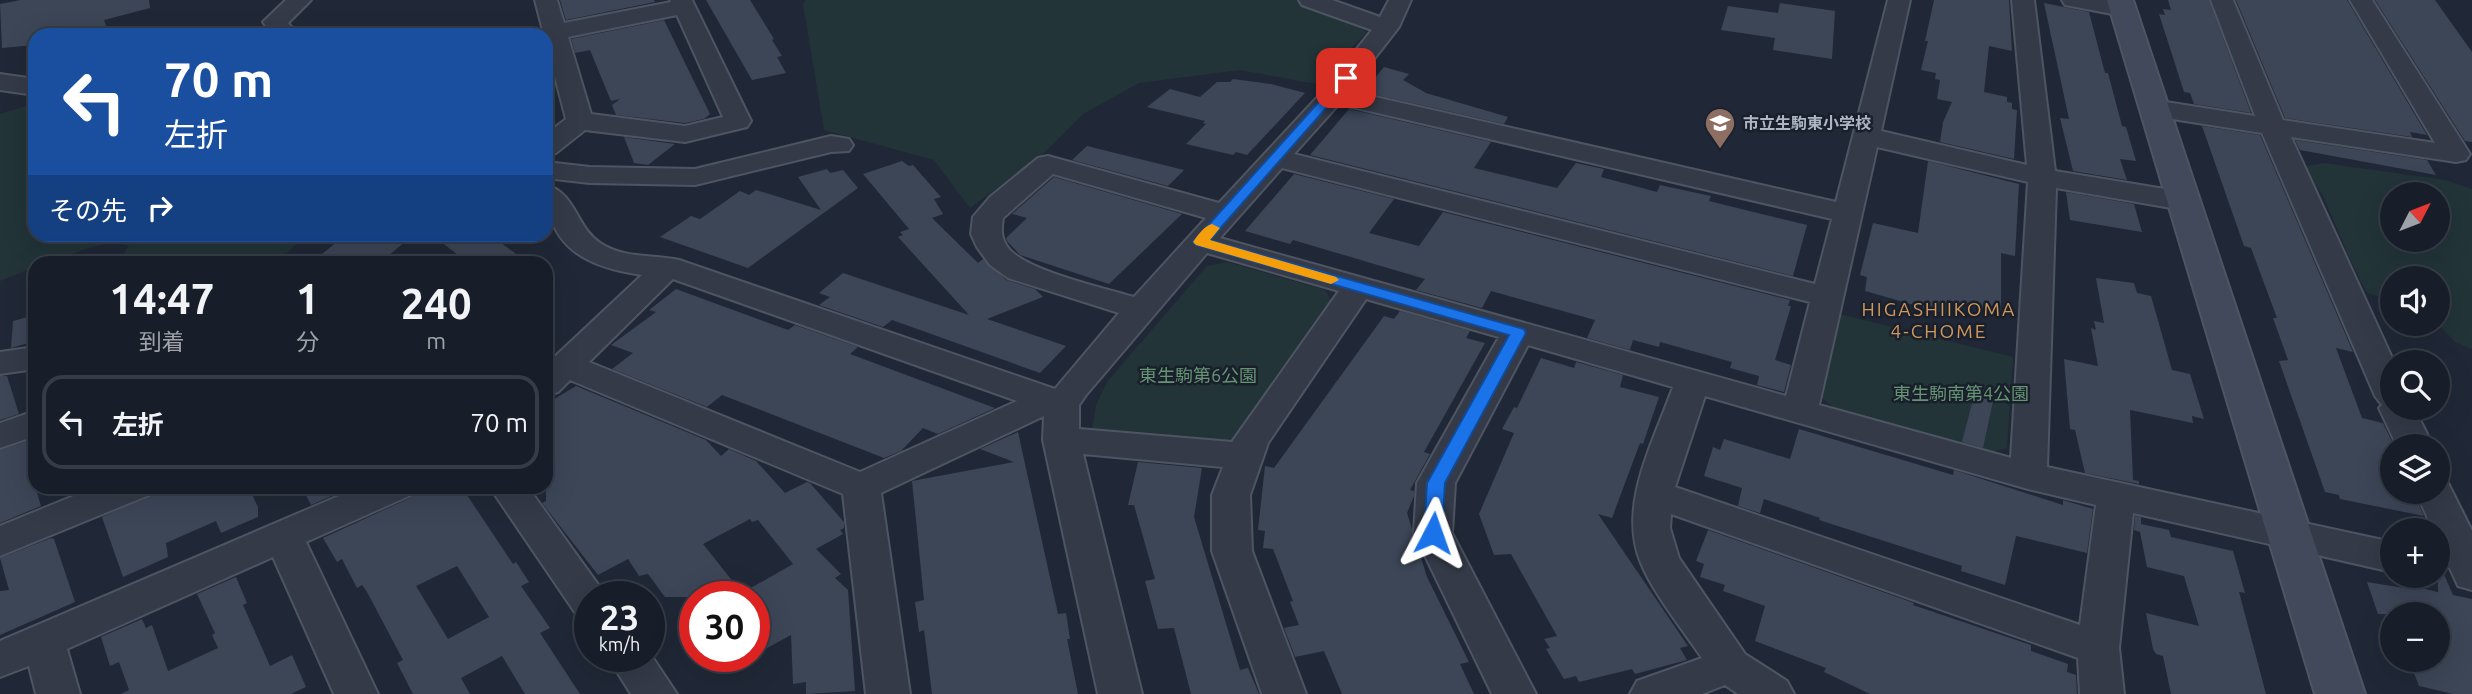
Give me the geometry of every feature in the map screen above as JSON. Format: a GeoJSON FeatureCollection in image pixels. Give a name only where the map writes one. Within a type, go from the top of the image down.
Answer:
{"type":"FeatureCollection","features":[{"type":"Feature","properties":{"kind":"street"},"geometry":{"type":"LineString","coordinates":[[280,28],[275,22],[300,0]]}},
{"type":"Feature","properties":{"kind":"street"},"geometry":{"type":"LineString","coordinates":[[546,0],[556,32],[556,66],[580,121]]}},
{"type":"Feature","properties":{"kind":"street"},"geometry":{"type":"LineString","coordinates":[[668,267],[555,374],[861,487],[1056,402],[1333,95],[1394,13],[1310,0]]}},
{"type":"Feature","properties":{"kind":"street"},"geometry":{"type":"LineString","coordinates":[[1800,411],[1899,0]]}},
{"type":"Feature","properties":{"kind":"street"},"geometry":{"type":"LineString","coordinates":[[2023,0],[2042,177],[2028,476]]}},
{"type":"Feature","properties":{"kind":"street"},"geometry":{"type":"LineString","coordinates":[[2073,0],[2121,5],[2213,287],[2340,694]]}},
{"type":"Feature","properties":{"kind":"street"},"geometry":{"type":"LineString","coordinates":[[2221,0],[2273,127],[2380,369]]}},
{"type":"Feature","properties":{"kind":"street"},"geometry":{"type":"LineString","coordinates":[[2153,108],[2456,154],[2361,0]]}},
{"type":"Feature","properties":{"kind":"street"},"geometry":{"type":"LineString","coordinates":[[553,142],[580,121],[685,134],[738,121],[682,3],[556,32]]}},
{"type":"Feature","properties":{"kind":"street"},"geometry":{"type":"LineString","coordinates":[[0,82],[28,86]]}},
{"type":"Feature","properties":{"kind":"street"},"geometry":{"type":"LineString","coordinates":[[1333,95],[1848,214]]}},
{"type":"Feature","properties":{"kind":"street"},"geometry":{"type":"LineString","coordinates":[[1867,136],[2042,177],[2183,201]]}},
{"type":"Feature","properties":{"kind":"street"},"geometry":{"type":"LineString","coordinates":[[553,171],[590,175],[695,177],[831,144],[839,145]]}},
{"type":"Feature","properties":{"kind":"street"},"geometry":{"type":"LineString","coordinates":[[1276,158],[1828,297]]}},
{"type":"Feature","properties":{"kind":"street"},"geometry":{"type":"LineString","coordinates":[[1140,309],[1019,271],[1001,259],[992,247],[986,234],[988,217],[1000,203],[1048,164],[1225,214]]}},
{"type":"Feature","properties":{"kind":"street"},"geometry":{"type":"LineString","coordinates":[[553,201],[561,209],[573,235],[590,250],[638,267],[668,267],[1056,402]]}},
{"type":"Feature","properties":{"kind":"street"},"geometry":{"type":"LineString","coordinates":[[1201,242],[2028,476],[2380,554]]}},
{"type":"Feature","properties":{"kind":"street"},"geometry":{"type":"LineString","coordinates":[[1284,694],[1232,551],[1231,495],[1243,456],[1251,441],[1357,288]]}},
{"type":"Feature","properties":{"kind":"street"},"geometry":{"type":"LineString","coordinates":[[1514,694],[1433,533],[1436,483],[1518,333]]}},
{"type":"Feature","properties":{"kind":"street"},"geometry":{"type":"LineString","coordinates":[[0,363],[28,359]]}},
{"type":"Feature","properties":{"kind":"street"},"geometry":{"type":"LineString","coordinates":[[1692,382],[1654,494],[1651,528],[1660,562],[1730,666],[1772,694]]}},
{"type":"Feature","properties":{"kind":"street"},"geometry":{"type":"LineString","coordinates":[[1056,402],[1061,440],[1120,694]]}},
{"type":"Feature","properties":{"kind":"street"},"geometry":{"type":"LineString","coordinates":[[0,436],[28,426]]}},
{"type":"Feature","properties":{"kind":"street"},"geometry":{"type":"LineString","coordinates":[[1061,440],[1243,456]]}},
{"type":"Feature","properties":{"kind":"street"},"geometry":{"type":"LineString","coordinates":[[861,487],[888,694]]}},
{"type":"Feature","properties":{"kind":"street"},"geometry":{"type":"LineString","coordinates":[[0,542],[117,494]]}},
{"type":"Feature","properties":{"kind":"street"},"geometry":{"type":"LineString","coordinates":[[0,660],[380,494]]}},
{"type":"Feature","properties":{"kind":"street"},"geometry":{"type":"LineString","coordinates":[[513,494],[574,581]]}},
{"type":"Feature","properties":{"kind":"street"},"geometry":{"type":"LineString","coordinates":[[1654,494],[2098,648]]}},
{"type":"Feature","properties":{"kind":"street"},"geometry":{"type":"LineString","coordinates":[[2102,694],[2098,648],[2116,497]]}},
{"type":"Feature","properties":{"kind":"street"},"geometry":{"type":"LineString","coordinates":[[2450,526],[2472,576],[2450,571]]}},
{"type":"Feature","properties":{"kind":"street"},"geometry":{"type":"LineString","coordinates":[[284,537],[356,694]]}},
{"type":"Feature","properties":{"kind":"street"},"geometry":{"type":"LineString","coordinates":[[44,641],[58,694]]}},
{"type":"Feature","properties":{"kind":"street"},"geometry":{"type":"LineString","coordinates":[[1651,694],[1730,666]]}},
{"type":"Feature","properties":{"kind":"street"},"geometry":{"type":"LineString","coordinates":[[639,672],[655,694]]}},
{"type":"Feature","properties":{"kind":"green space"},"geometry":{"type":"Polygon","coordinates":[[[806,0],[1302,0],[1367,32],[1316,84],[1240,70],[1139,83],[1083,114],[1042,155],[970,208],[934,160],[824,130],[803,4],[806,0]]]}},
{"type":"Feature","properties":{"kind":"green space"},"geometry":{"type":"Polygon","coordinates":[[[28,105],[28,242],[299,242],[287,253],[278,256],[122,256],[129,246],[103,245],[66,256],[28,256],[28,270],[0,281],[0,114],[28,105]]]}},
{"type":"Feature","properties":{"kind":"green space"},"geometry":{"type":"Polygon","coordinates":[[[2324,163],[2445,180],[2472,189],[2472,349],[2455,342],[2449,336],[2450,266],[2380,266],[2380,297],[2367,293],[2323,195],[2311,179],[2307,166],[2324,163]]]}},
{"type":"Feature","properties":{"kind":"green space","name":"東生駒第6公園"},"geometry":{"type":"Polygon","coordinates":[[[1227,262],[1325,290],[1332,302],[1228,448],[1091,436],[1096,405],[1107,382],[1207,266],[1227,262]]]}},
{"type":"Feature","properties":{"kind":"green space","name":"東生駒南第4公園"},"geometry":{"type":"Polygon","coordinates":[[[1839,314],[2013,357],[2007,448],[1991,452],[1834,408],[1821,397],[1839,314]]]}},
{"type":"Feature","properties":{"kind":"building"},"geometry":{"type":"Polygon","coordinates":[[[21,0],[149,0],[150,8],[104,20],[107,28],[28,28],[28,46],[2,48],[0,4],[21,0]]]}},
{"type":"Feature","properties":{"kind":"building"},"geometry":{"type":"Polygon","coordinates":[[[560,0],[654,0],[655,2],[566,20],[560,0]]]}},
{"type":"Feature","properties":{"kind":"building"},"geometry":{"type":"Polygon","coordinates":[[[706,0],[750,0],[774,39],[772,40],[782,56],[777,57],[786,73],[752,80],[706,0]]]}},
{"type":"Feature","properties":{"kind":"building"},"geometry":{"type":"Polygon","coordinates":[[[1934,0],[2009,0],[2012,51],[1989,46],[1984,92],[2007,97],[2007,102],[2012,103],[2012,109],[2017,110],[2014,159],[1940,142],[1943,122],[1952,102],[1937,99],[1940,80],[1935,79],[1936,73],[1921,70],[1934,0]]]}},
{"type":"Feature","properties":{"kind":"building"},"geometry":{"type":"Polygon","coordinates":[[[2168,0],[2209,0],[2251,113],[2194,104],[2190,93],[2184,92],[2159,14],[2165,15],[2163,9],[2171,10],[2168,0]]]}},
{"type":"Feature","properties":{"kind":"building"},"geometry":{"type":"Polygon","coordinates":[[[2236,0],[2347,0],[2427,135],[2410,132],[2412,137],[2285,118],[2236,0]]]}},
{"type":"Feature","properties":{"kind":"building"},"geometry":{"type":"Polygon","coordinates":[[[2375,0],[2435,0],[2472,52],[2472,142],[2465,141],[2375,0]]]}},
{"type":"Feature","properties":{"kind":"building"},"geometry":{"type":"Polygon","coordinates":[[[1780,3],[1835,11],[1832,59],[1773,50],[1775,38],[1721,30],[1728,6],[1778,13],[1780,3]]]}},
{"type":"Feature","properties":{"kind":"building"},"geometry":{"type":"Polygon","coordinates":[[[2044,3],[2089,12],[2105,73],[2108,73],[2122,126],[2126,127],[2136,161],[2120,159],[2127,180],[2073,171],[2060,118],[2069,119],[2044,3]]]}},
{"type":"Feature","properties":{"kind":"building"},"geometry":{"type":"Polygon","coordinates":[[[664,20],[710,114],[704,119],[685,123],[616,115],[612,105],[620,99],[611,101],[590,50],[575,53],[571,39],[664,20]]]}},
{"type":"Feature","properties":{"kind":"building"},"geometry":{"type":"Polygon","coordinates":[[[1384,67],[1409,74],[1403,80],[1426,93],[1508,117],[1504,124],[1363,92],[1384,67]]]}},
{"type":"Feature","properties":{"kind":"building"},"geometry":{"type":"Polygon","coordinates":[[[1233,79],[1271,84],[1305,93],[1247,155],[1236,152],[1233,155],[1186,144],[1206,124],[1203,123],[1205,121],[1147,107],[1170,89],[1200,97],[1217,82],[1230,82],[1233,79]]]}},
{"type":"Feature","properties":{"kind":"building"},"geometry":{"type":"Polygon","coordinates":[[[1349,109],[1491,142],[1474,168],[1557,188],[1576,163],[1604,169],[1601,177],[1657,192],[1660,185],[1711,196],[1709,201],[1807,225],[1793,276],[1310,155],[1349,109]]]}},
{"type":"Feature","properties":{"kind":"building"},"geometry":{"type":"Polygon","coordinates":[[[2202,126],[2260,135],[2353,352],[2336,348],[2362,418],[2383,423],[2388,434],[2380,434],[2380,504],[2418,504],[2424,516],[2340,499],[2339,495],[2325,492],[2279,361],[2288,360],[2273,318],[2277,318],[2251,248],[2244,246],[2202,126]]]}},
{"type":"Feature","properties":{"kind":"building"},"geometry":{"type":"Polygon","coordinates":[[[624,137],[675,144],[648,165],[634,163],[624,137]]]}},
{"type":"Feature","properties":{"kind":"building"},"geometry":{"type":"Polygon","coordinates":[[[2295,140],[2427,160],[2436,175],[2300,150],[2295,140]]]}},
{"type":"Feature","properties":{"kind":"building"},"geometry":{"type":"Polygon","coordinates":[[[1087,146],[1184,170],[1168,186],[1072,160],[1087,146]]]}},
{"type":"Feature","properties":{"kind":"building"},"geometry":{"type":"Polygon","coordinates":[[[902,161],[909,166],[913,165],[941,197],[934,199],[943,214],[932,218],[978,263],[983,259],[1006,280],[1035,289],[1043,297],[987,319],[1066,346],[1040,373],[892,320],[883,327],[819,305],[830,297],[819,293],[843,273],[969,315],[898,237],[903,235],[900,232],[909,229],[863,174],[902,161]]]}},
{"type":"Feature","properties":{"kind":"building"},"geometry":{"type":"Polygon","coordinates":[[[1928,161],[2019,184],[2015,256],[2001,253],[2001,314],[1947,300],[1946,314],[1865,291],[1867,277],[1860,275],[1873,223],[1918,233],[1928,161]]]}},
{"type":"Feature","properties":{"kind":"building"},"geometry":{"type":"Polygon","coordinates":[[[827,169],[830,173],[843,170],[858,188],[748,268],[660,237],[691,216],[700,219],[740,191],[749,195],[756,190],[821,210],[798,177],[827,169]]]}},
{"type":"Feature","properties":{"kind":"building"},"geometry":{"type":"Polygon","coordinates":[[[1294,174],[1394,199],[1369,233],[1419,246],[1443,212],[1790,300],[1788,306],[1791,306],[1775,360],[1791,365],[1784,392],[1757,385],[1759,376],[1730,368],[1732,362],[1660,342],[1659,347],[1633,340],[1630,350],[1587,338],[1595,320],[1491,291],[1482,308],[1416,290],[1425,279],[1293,240],[1290,244],[1245,231],[1294,174]]]}},
{"type":"Feature","properties":{"kind":"building"},"geometry":{"type":"Polygon","coordinates":[[[1054,177],[1182,214],[1109,284],[1020,255],[1007,241],[1006,238],[1027,218],[1012,214],[1054,177]]]}},
{"type":"Feature","properties":{"kind":"building"},"geometry":{"type":"Polygon","coordinates":[[[2066,192],[2134,204],[2142,232],[2070,220],[2066,192]]]}},
{"type":"Feature","properties":{"kind":"building"},"geometry":{"type":"Polygon","coordinates":[[[337,242],[405,242],[388,256],[320,256],[337,242]]]}},
{"type":"Feature","properties":{"kind":"building"},"geometry":{"type":"Polygon","coordinates":[[[441,242],[500,242],[519,256],[459,256],[441,242]]]}},
{"type":"Feature","properties":{"kind":"building"},"geometry":{"type":"Polygon","coordinates":[[[2096,278],[2134,283],[2137,293],[2151,296],[2172,370],[2190,374],[2204,419],[2192,416],[2193,423],[2130,410],[2133,480],[2139,481],[2139,484],[2085,473],[2075,430],[2070,429],[2064,359],[2098,366],[2091,328],[2096,330],[2094,321],[2104,323],[2096,278]]]}},
{"type":"Feature","properties":{"kind":"building"},"geometry":{"type":"Polygon","coordinates":[[[676,289],[788,330],[795,325],[858,347],[850,354],[995,408],[938,434],[923,428],[901,451],[884,458],[722,395],[707,407],[612,369],[633,353],[611,345],[656,312],[649,310],[676,289]]]}},
{"type":"Feature","properties":{"kind":"building"},"geometry":{"type":"Polygon","coordinates":[[[1400,311],[1470,331],[1466,338],[1485,343],[1424,452],[1430,454],[1410,490],[1414,491],[1414,496],[1407,513],[1427,577],[1469,662],[1460,664],[1474,694],[1342,694],[1324,651],[1295,657],[1284,628],[1299,625],[1290,602],[1293,601],[1273,549],[1263,548],[1265,531],[1258,530],[1265,466],[1274,468],[1384,316],[1394,319],[1400,311]]]}},
{"type":"Feature","properties":{"kind":"building"},"geometry":{"type":"Polygon","coordinates":[[[28,317],[28,343],[11,348],[13,321],[28,317]]]}},
{"type":"Feature","properties":{"kind":"building"},"geometry":{"type":"Polygon","coordinates":[[[1541,358],[1574,368],[1576,362],[1623,375],[1620,387],[1659,397],[1643,444],[1640,443],[1612,518],[1598,514],[1688,646],[1680,648],[1687,660],[1635,674],[1632,669],[1579,682],[1576,676],[1564,679],[1546,649],[1550,648],[1544,639],[1557,636],[1511,554],[1494,555],[1479,514],[1514,433],[1502,429],[1514,407],[1517,408],[1541,358]]]}},
{"type":"Feature","properties":{"kind":"building"},"geometry":{"type":"Polygon","coordinates":[[[0,376],[7,376],[19,414],[0,420],[0,376]]]}},
{"type":"Feature","properties":{"kind":"building"},"geometry":{"type":"Polygon","coordinates":[[[576,386],[706,440],[721,456],[729,449],[756,461],[785,493],[810,483],[844,522],[844,528],[840,530],[843,534],[816,549],[841,574],[835,578],[848,590],[855,691],[806,694],[806,682],[793,684],[791,635],[770,646],[770,581],[763,581],[793,564],[758,520],[752,522],[750,519],[703,544],[732,581],[679,581],[679,597],[665,597],[665,581],[653,581],[648,574],[639,576],[628,559],[598,575],[542,503],[546,501],[546,494],[553,494],[553,400],[576,386]]]}},
{"type":"Feature","properties":{"kind":"building"},"geometry":{"type":"Polygon","coordinates":[[[1976,388],[1995,392],[1983,448],[1962,442],[1976,388]]]}},
{"type":"Feature","properties":{"kind":"building"},"geometry":{"type":"Polygon","coordinates":[[[1799,429],[1953,475],[1954,470],[2063,505],[2063,500],[2093,509],[2087,553],[2016,536],[2005,585],[1961,571],[1962,566],[1819,520],[1820,518],[1764,499],[1760,513],[1738,506],[1742,488],[1704,476],[1713,447],[1720,450],[1724,439],[1790,459],[1799,429]]]}},
{"type":"Feature","properties":{"kind":"building"},"geometry":{"type":"Polygon","coordinates":[[[1018,432],[1058,614],[1066,613],[1070,639],[1067,639],[1078,694],[932,694],[924,630],[919,632],[915,602],[924,600],[912,481],[1014,462],[980,449],[1018,432]]]}},
{"type":"Feature","properties":{"kind":"building"},"geometry":{"type":"Polygon","coordinates":[[[28,441],[28,494],[37,494],[41,506],[0,523],[0,450],[28,441]]]}},
{"type":"Feature","properties":{"kind":"building"},"geometry":{"type":"Polygon","coordinates":[[[1138,462],[1202,468],[1194,517],[1240,670],[1248,668],[1259,694],[1191,694],[1174,628],[1158,629],[1145,581],[1155,579],[1134,505],[1128,505],[1138,462]]]}},
{"type":"Feature","properties":{"kind":"building"},"geometry":{"type":"Polygon","coordinates":[[[152,494],[252,494],[258,507],[258,517],[221,533],[216,521],[166,543],[168,557],[123,577],[102,517],[152,494]]]}},
{"type":"Feature","properties":{"kind":"building"},"geometry":{"type":"Polygon","coordinates":[[[305,494],[336,494],[311,505],[305,494]]]}},
{"type":"Feature","properties":{"kind":"building"},"geometry":{"type":"Polygon","coordinates":[[[414,494],[466,494],[513,564],[516,562],[529,582],[521,586],[550,628],[540,633],[580,694],[525,694],[502,656],[461,678],[470,694],[413,694],[397,663],[403,660],[367,592],[362,585],[357,588],[342,559],[337,562],[323,538],[414,494]],[[457,566],[416,586],[448,639],[489,617],[457,566]]]}},
{"type":"Feature","properties":{"kind":"building"},"geometry":{"type":"Polygon","coordinates":[[[2135,516],[2141,517],[2141,524],[2169,530],[2171,537],[2233,551],[2245,593],[2239,592],[2266,694],[2171,694],[2163,656],[2156,654],[2153,649],[2146,613],[2199,626],[2184,576],[2147,567],[2140,532],[2134,530],[2135,516]]]}},
{"type":"Feature","properties":{"kind":"building"},"geometry":{"type":"Polygon","coordinates":[[[1708,530],[2031,645],[2031,651],[2068,664],[2067,672],[2076,675],[2077,694],[1870,694],[1824,672],[1826,668],[1755,641],[1765,606],[1723,591],[1725,585],[1700,577],[1704,564],[1696,561],[1708,530]]]}},
{"type":"Feature","properties":{"kind":"building"},"geometry":{"type":"Polygon","coordinates":[[[54,539],[75,602],[0,635],[0,591],[9,590],[0,558],[54,539]]]}},
{"type":"Feature","properties":{"kind":"building"},"geometry":{"type":"Polygon","coordinates":[[[236,577],[247,603],[243,605],[270,666],[292,655],[306,687],[291,694],[121,694],[129,690],[119,662],[110,666],[101,637],[142,619],[146,628],[152,625],[168,671],[218,648],[212,635],[215,633],[197,594],[236,577]]]}},
{"type":"Feature","properties":{"kind":"building"},"geometry":{"type":"Polygon","coordinates":[[[2367,582],[2380,584],[2380,588],[2421,588],[2438,592],[2438,588],[2450,588],[2453,595],[2472,599],[2472,694],[2453,694],[2419,686],[2414,672],[2450,672],[2450,602],[2380,602],[2378,614],[2367,582]]]}},
{"type":"Feature","properties":{"kind":"slow traffic"},"geometry":{"type":"LineString","coordinates":[[1212,228],[1201,242],[1331,280]]}},
{"type":"Feature","properties":{"kind":"place","name":"市立生駒東小学校"},"geometry":{"type":"Point","coordinates":[1720,150]}},
{"type":"Feature","properties":{"kind":"district","name":"HIGASHIIKOMA 4-CHOME"},"geometry":{"type":"Point","coordinates":[1939,320]}},
{"type":"Feature","properties":{"kind":"route"},"geometry":{"type":"LineString","coordinates":[[1346,78],[1201,242],[1518,333],[1436,483],[1433,533]]}}]}
